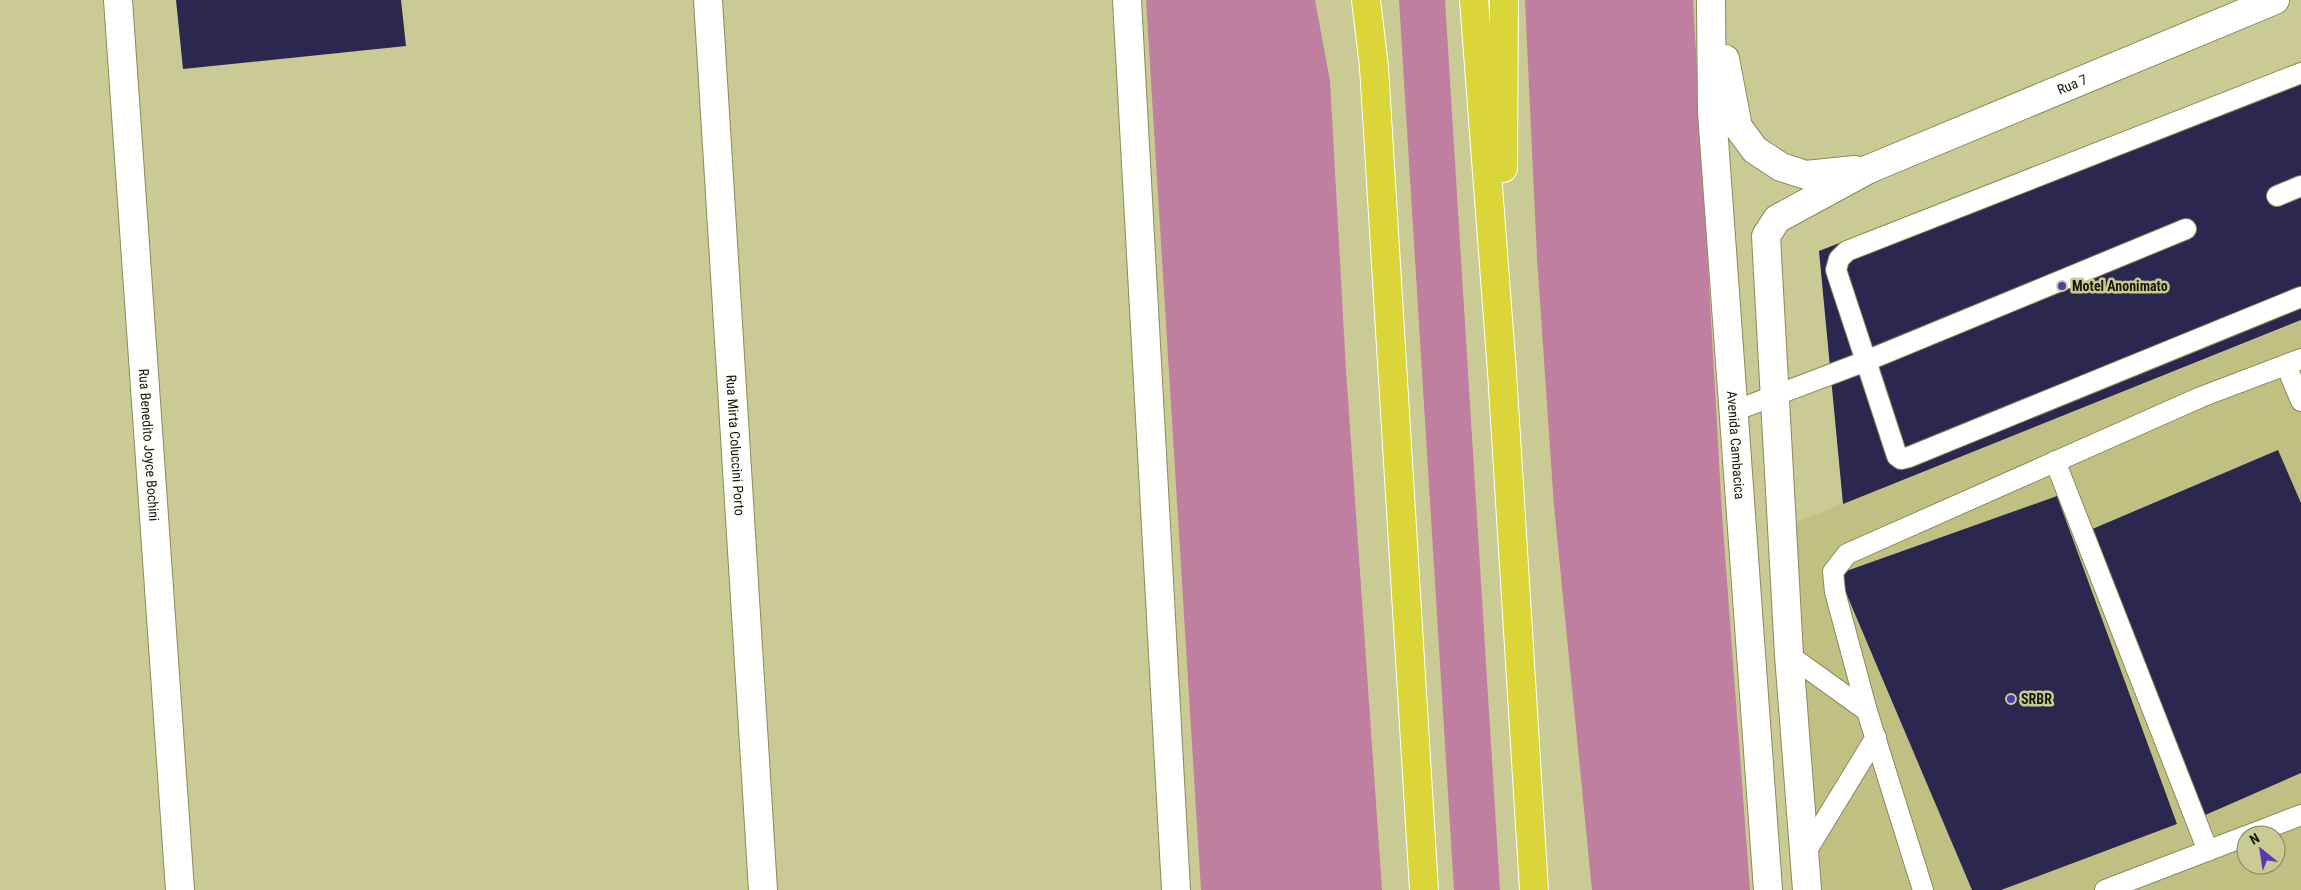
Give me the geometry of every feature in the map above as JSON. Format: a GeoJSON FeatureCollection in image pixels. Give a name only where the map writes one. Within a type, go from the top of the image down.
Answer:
{"type":"FeatureCollection","features":[{"type":"Feature","properties":{"kind":"highway"},"geometry":{"type":"LineString","coordinates":[[1366,0],[1374,67],[1424,890]]}},
{"type":"Feature","properties":{"kind":"highway"},"geometry":{"type":"LineString","coordinates":[[1474,0],[1502,372],[1534,889]]}},
{"type":"Feature","properties":{"kind":"highway"},"geometry":{"type":"LineString","coordinates":[[1502,372],[1504,0]]}},
{"type":"Feature","properties":{"kind":"street","name":"Rua Benedito Joyce Bochini"},"geometry":{"type":"LineString","coordinates":[[118,0],[180,890]]}},
{"type":"Feature","properties":{"kind":"street","name":"Rua Mirta Coluccini Porto"},"geometry":{"type":"LineString","coordinates":[[708,0],[762,890]]}},
{"type":"Feature","properties":{"kind":"street"},"geometry":{"type":"LineString","coordinates":[[1127,0],[1176,890]]}},
{"type":"Feature","properties":{"kind":"street","name":"Avenida Cambacica"},"geometry":{"type":"LineString","coordinates":[[1711,0],[1712,112],[1768,890]]}},
{"type":"Feature","properties":{"kind":"street"},"geometry":{"type":"LineString","coordinates":[[1716,0],[1738,127],[1755,150],[1782,167],[1806,175],[1869,169]]}},
{"type":"Feature","properties":{"kind":"street","name":"Rua 7"},"geometry":{"type":"LineString","coordinates":[[1869,169],[2276,0]]}},
{"type":"Feature","properties":{"kind":"street"},"geometry":{"type":"LineString","coordinates":[[1807,890],[1789,655],[1766,236],[1777,220],[1869,169]]}},
{"type":"Feature","properties":{"kind":"lane"},"geometry":{"type":"LineString","coordinates":[[2301,73],[1847,251],[1839,259],[1836,270],[1897,456],[1901,459],[2301,297]]}},
{"type":"Feature","properties":{"kind":"lane"},"geometry":{"type":"LineString","coordinates":[[2277,196],[2301,186]]}},
{"type":"Feature","properties":{"kind":"lane"},"geometry":{"type":"LineString","coordinates":[[1734,411],[1866,361],[2186,229]]}},
{"type":"Feature","properties":{"kind":"lane"},"geometry":{"type":"LineString","coordinates":[[1923,890],[1868,711],[1835,592],[1833,572],[1847,554],[2201,397],[2294,362],[2301,401]]}},
{"type":"Feature","properties":{"kind":"lane"},"geometry":{"type":"LineString","coordinates":[[2055,461],[2208,851]]}},
{"type":"Feature","properties":{"kind":"lane"},"geometry":{"type":"LineString","coordinates":[[1789,655],[1868,711]]}},
{"type":"Feature","properties":{"kind":"lane"},"geometry":{"type":"LineString","coordinates":[[1804,855],[1876,737]]}},
{"type":"Feature","properties":{"kind":"lane"},"geometry":{"type":"LineString","coordinates":[[2275,825],[2301,815]]}},
{"type":"Feature","properties":{"kind":"lane"},"geometry":{"type":"LineString","coordinates":[[2105,890],[2236,840]]}},
{"type":"Feature","properties":{"kind":"shaded area"},"geometry":{"type":"Polygon","coordinates":[[[1146,0],[1315,0],[1330,81],[1346,370],[1382,890],[1201,890],[1146,0]]]}},
{"type":"Feature","properties":{"kind":"shaded area"},"geometry":{"type":"Polygon","coordinates":[[[1399,0],[1445,0],[1500,890],[1454,890],[1399,0]]]}},
{"type":"Feature","properties":{"kind":"shaded area"},"geometry":{"type":"Polygon","coordinates":[[[1525,0],[1693,0],[1722,514],[1750,890],[1592,890],[1554,506],[1537,258],[1525,0]]]}},
{"type":"Feature","properties":{"kind":"shaded area"},"geometry":{"type":"Polygon","coordinates":[[[2301,321],[2301,890],[1814,890],[1784,527],[2301,321]]]}},
{"type":"Feature","properties":{"kind":"building"},"geometry":{"type":"Polygon","coordinates":[[[176,0],[401,0],[406,46],[183,69],[176,0]]]}},
{"type":"Feature","properties":{"kind":"building","name":"Motel Anonimato"},"geometry":{"type":"Polygon","coordinates":[[[2301,62],[2301,320],[1843,504],[1819,251],[2301,62]]]}},
{"type":"Feature","properties":{"kind":"building"},"geometry":{"type":"Polygon","coordinates":[[[2278,450],[2301,503],[2301,773],[2203,816],[2090,530],[2278,450]]]}},
{"type":"Feature","properties":{"kind":"building","name":"SRBR"},"geometry":{"type":"Polygon","coordinates":[[[2057,496],[2177,824],[2001,890],[1972,890],[1838,574],[2057,496]]]}},
{"type":"Feature","properties":{"kind":"place","name":"Motel Anonimato"},"geometry":{"type":"Point","coordinates":[2062,286]}},
{"type":"Feature","properties":{"kind":"place","name":"SRBR"},"geometry":{"type":"Point","coordinates":[2011,699]}}]}
